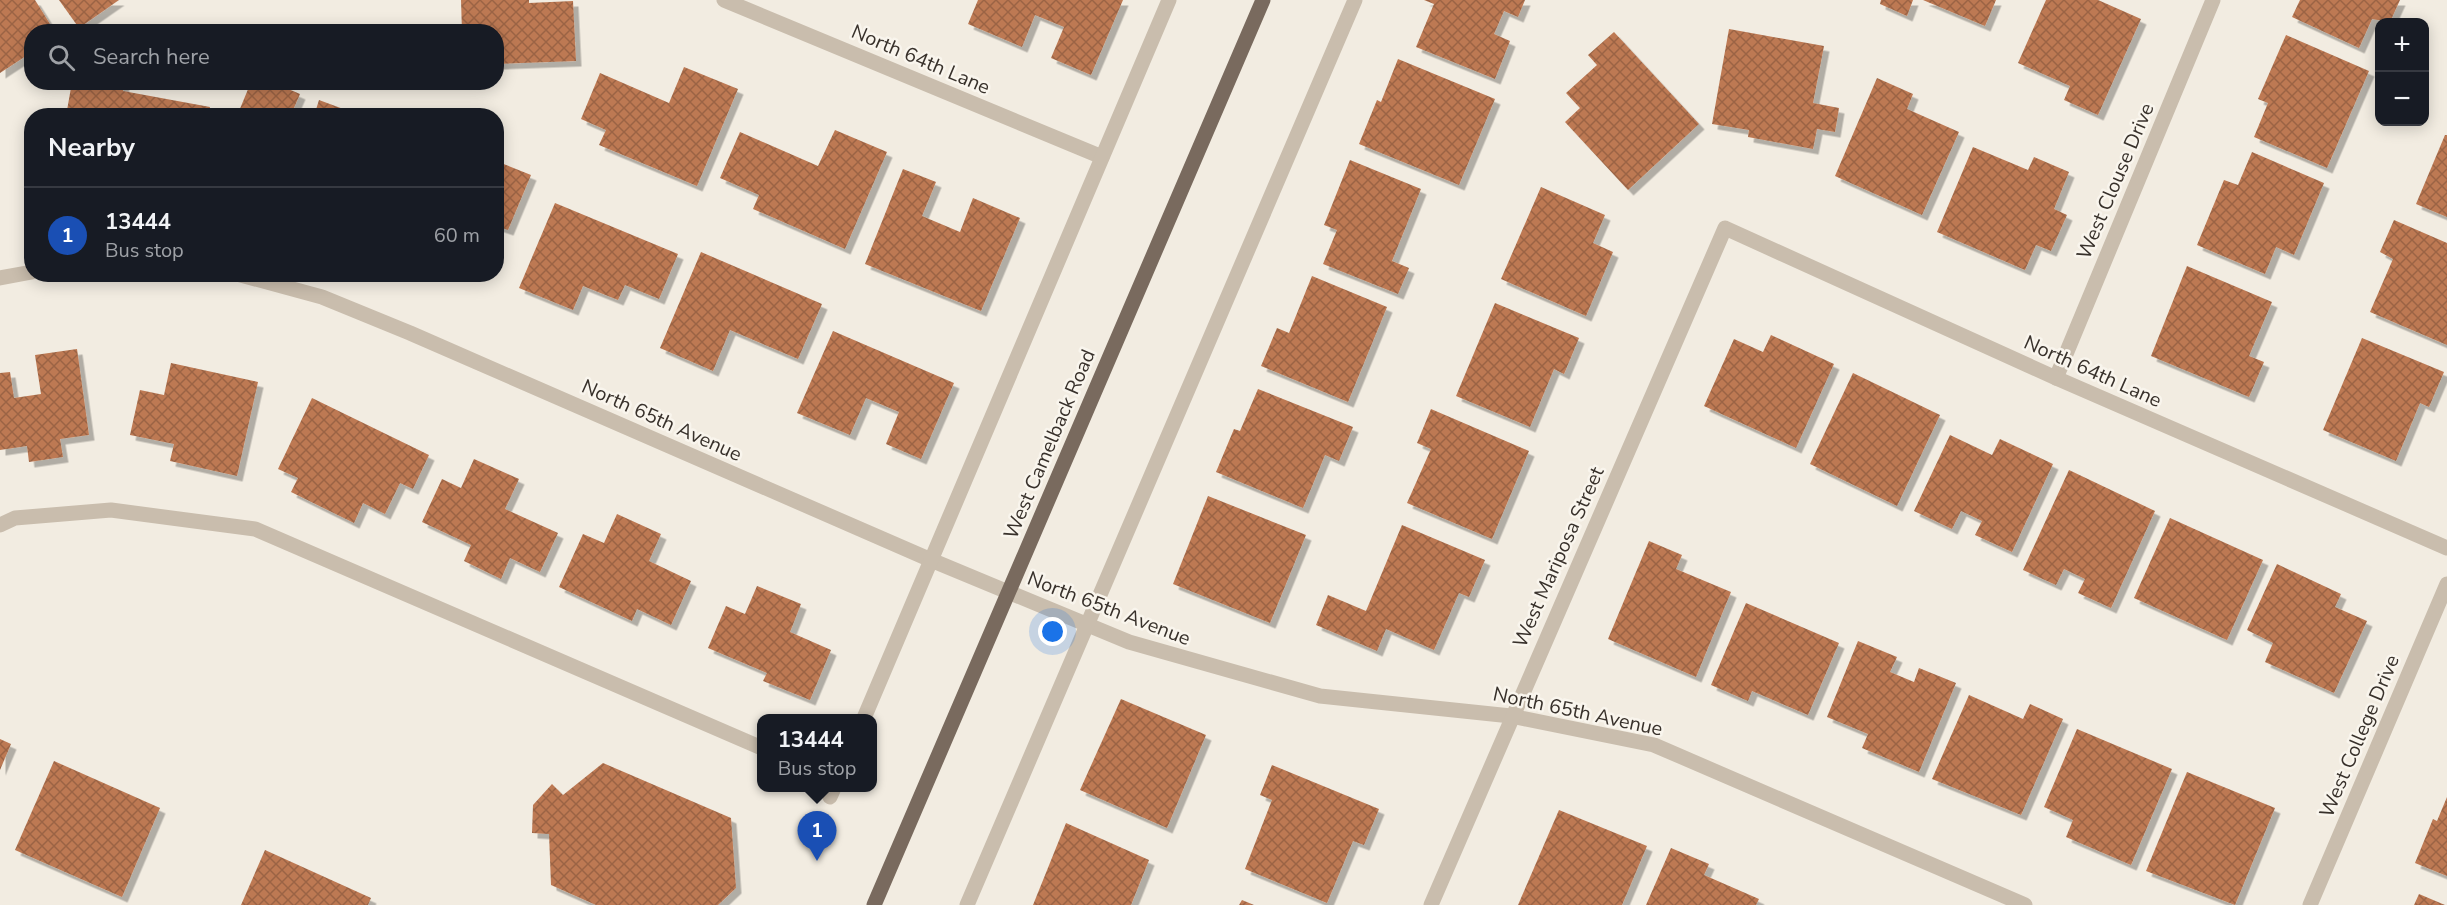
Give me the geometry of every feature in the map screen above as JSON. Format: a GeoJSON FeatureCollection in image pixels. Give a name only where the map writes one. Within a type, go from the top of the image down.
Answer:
{"type":"FeatureCollection","features":[{"type":"Feature","properties":{"kind":"main road","name":"West Camelback Road"},"geometry":{"type":"LineString","coordinates":[[874,905],[1263,0]]}},
{"type":"Feature","properties":{"kind":"street","name":"North 64th Lane"},"geometry":{"type":"LineString","coordinates":[[724,0],[1102,157]]}},
{"type":"Feature","properties":{"kind":"street"},"geometry":{"type":"LineString","coordinates":[[866,714],[1169,0]]}},
{"type":"Feature","properties":{"kind":"street"},"geometry":{"type":"LineString","coordinates":[[967,905],[1355,0]]}},
{"type":"Feature","properties":{"kind":"street","name":"West Clouse Drive"},"geometry":{"type":"LineString","coordinates":[[2056,378],[2213,0]]}},
{"type":"Feature","properties":{"kind":"street","name":"North 64th Lane"},"geometry":{"type":"LineString","coordinates":[[1725,228],[2056,378],[2447,548]]}},
{"type":"Feature","properties":{"kind":"street","name":"West Mariposa Street"},"geometry":{"type":"LineString","coordinates":[[1431,905],[1511,716],[1725,228]]}},
{"type":"Feature","properties":{"kind":"street"},"geometry":{"type":"LineString","coordinates":[[0,278],[24,274]]}},
{"type":"Feature","properties":{"kind":"street","name":"North 65th Avenue"},"geometry":{"type":"LineString","coordinates":[[267,282],[322,297],[410,333],[931,560],[1129,642],[1182,659],[1320,696],[1511,716],[1654,745],[2025,905]]}},
{"type":"Feature","properties":{"kind":"street"},"geometry":{"type":"LineString","coordinates":[[0,525],[15,518],[111,510],[255,529],[757,746]]}},
{"type":"Feature","properties":{"kind":"street","name":"West College Drive"},"geometry":{"type":"LineString","coordinates":[[2310,905],[2447,584]]}},
{"type":"Feature","properties":{"kind":"building"},"geometry":{"type":"Polygon","coordinates":[[[0,0],[35,0],[50,24],[24,24],[24,57],[0,73],[0,0]]]}},
{"type":"Feature","properties":{"kind":"building"},"geometry":{"type":"Polygon","coordinates":[[[59,0],[119,0],[85,24],[76,24],[59,0]]]}},
{"type":"Feature","properties":{"kind":"building"},"geometry":{"type":"Polygon","coordinates":[[[461,0],[529,0],[529,3],[573,1],[576,61],[504,64],[504,24],[462,24],[461,0]]]}},
{"type":"Feature","properties":{"kind":"building"},"geometry":{"type":"Polygon","coordinates":[[[978,0],[1123,0],[1091,75],[1051,58],[1064,27],[1035,15],[1022,47],[968,24],[978,0]]]}},
{"type":"Feature","properties":{"kind":"building"},"geometry":{"type":"Polygon","coordinates":[[[1424,0],[1525,0],[1518,17],[1504,11],[1494,34],[1510,41],[1495,79],[1416,47],[1434,4],[1424,0]]]}},
{"type":"Feature","properties":{"kind":"building"},"geometry":{"type":"Polygon","coordinates":[[[1881,0],[1913,0],[1907,16],[1880,4],[1881,0]]]}},
{"type":"Feature","properties":{"kind":"building"},"geometry":{"type":"Polygon","coordinates":[[[1923,0],[1996,0],[1985,26],[1923,0]]]}},
{"type":"Feature","properties":{"kind":"building"},"geometry":{"type":"Polygon","coordinates":[[[2046,0],[2098,0],[2141,19],[2098,115],[2064,100],[2070,86],[2018,63],[2046,0]]]}},
{"type":"Feature","properties":{"kind":"building"},"geometry":{"type":"Polygon","coordinates":[[[2300,0],[2400,0],[2392,18],[2372,19],[2359,48],[2292,17],[2300,0]]]}},
{"type":"Feature","properties":{"kind":"building"},"geometry":{"type":"Polygon","coordinates":[[[1729,29],[1824,46],[1813,103],[1839,108],[1835,132],[1817,129],[1813,149],[1748,137],[1749,130],[1712,124],[1729,29]]]}},
{"type":"Feature","properties":{"kind":"building"},"geometry":{"type":"Polygon","coordinates":[[[1614,32],[1699,124],[1628,190],[1565,122],[1580,108],[1566,93],[1597,65],[1588,55],[1614,32]]]}},
{"type":"Feature","properties":{"kind":"building"},"geometry":{"type":"Polygon","coordinates":[[[2286,35],[2369,71],[2327,168],[2254,137],[2268,103],[2258,99],[2286,35]]]}},
{"type":"Feature","properties":{"kind":"building"},"geometry":{"type":"Polygon","coordinates":[[[1398,59],[1495,99],[1459,185],[1359,144],[1377,100],[1381,102],[1398,59]]]}},
{"type":"Feature","properties":{"kind":"building"},"geometry":{"type":"Polygon","coordinates":[[[684,67],[738,89],[697,186],[599,145],[606,130],[581,119],[600,73],[669,103],[684,67]]]}},
{"type":"Feature","properties":{"kind":"building"},"geometry":{"type":"Polygon","coordinates":[[[1877,78],[1913,94],[1907,109],[1959,132],[1922,215],[1835,176],[1877,78]]]}},
{"type":"Feature","properties":{"kind":"building"},"geometry":{"type":"Polygon","coordinates":[[[71,90],[123,90],[210,107],[210,108],[67,108],[71,90]]]}},
{"type":"Feature","properties":{"kind":"building"},"geometry":{"type":"Polygon","coordinates":[[[248,90],[291,90],[300,94],[294,108],[240,108],[248,90]]]}},
{"type":"Feature","properties":{"kind":"building"},"geometry":{"type":"Polygon","coordinates":[[[319,100],[341,108],[316,108],[319,100]]]}},
{"type":"Feature","properties":{"kind":"building"},"geometry":{"type":"Polygon","coordinates":[[[835,130],[887,152],[845,249],[753,209],[759,195],[720,178],[740,132],[818,166],[835,130]]]}},
{"type":"Feature","properties":{"kind":"building"},"geometry":{"type":"Polygon","coordinates":[[[2445,135],[2447,135],[2447,217],[2416,204],[2445,135]]]}},
{"type":"Feature","properties":{"kind":"building"},"geometry":{"type":"Polygon","coordinates":[[[1973,147],[2028,170],[2034,157],[2069,172],[2054,209],[2067,215],[2051,251],[2036,245],[2025,270],[1937,232],[1973,147]]]}},
{"type":"Feature","properties":{"kind":"building"},"geometry":{"type":"Polygon","coordinates":[[[2252,152],[2324,183],[2294,255],[2276,247],[2265,274],[2197,245],[2224,180],[2238,185],[2252,152]]]}},
{"type":"Feature","properties":{"kind":"building"},"geometry":{"type":"Polygon","coordinates":[[[1350,160],[1421,189],[1392,261],[1409,268],[1398,294],[1323,264],[1337,230],[1324,225],[1350,160]]]}},
{"type":"Feature","properties":{"kind":"building"},"geometry":{"type":"Polygon","coordinates":[[[504,164],[531,175],[508,230],[504,229],[504,164]]]}},
{"type":"Feature","properties":{"kind":"building"},"geometry":{"type":"Polygon","coordinates":[[[903,169],[936,182],[922,216],[960,232],[973,198],[1020,218],[981,311],[865,264],[903,169]]]}},
{"type":"Feature","properties":{"kind":"building"},"geometry":{"type":"Polygon","coordinates":[[[1541,187],[1605,215],[1593,243],[1613,252],[1586,316],[1501,279],[1541,187]]]}},
{"type":"Feature","properties":{"kind":"building"},"geometry":{"type":"Polygon","coordinates":[[[555,203],[678,254],[659,299],[625,285],[618,300],[583,286],[573,310],[519,288],[555,203]]]}},
{"type":"Feature","properties":{"kind":"building"},"geometry":{"type":"Polygon","coordinates":[[[2394,220],[2447,243],[2447,345],[2370,312],[2393,259],[2380,252],[2394,220]]]}},
{"type":"Feature","properties":{"kind":"building"},"geometry":{"type":"Polygon","coordinates":[[[701,252],[822,304],[798,359],[730,330],[713,371],[660,348],[701,252]]]}},
{"type":"Feature","properties":{"kind":"building"},"geometry":{"type":"Polygon","coordinates":[[[2187,266],[2272,302],[2249,356],[2264,362],[2249,397],[2151,356],[2187,266]]]}},
{"type":"Feature","properties":{"kind":"building"},"geometry":{"type":"Polygon","coordinates":[[[1312,276],[1387,307],[1348,402],[1261,366],[1277,328],[1289,333],[1312,276]]]}},
{"type":"Feature","properties":{"kind":"building"},"geometry":{"type":"Polygon","coordinates":[[[1495,303],[1579,338],[1564,374],[1554,369],[1530,427],[1456,396],[1495,303]]]}},
{"type":"Feature","properties":{"kind":"building"},"geometry":{"type":"Polygon","coordinates":[[[833,331],[954,383],[921,459],[886,444],[899,412],[866,398],[850,435],[797,413],[833,331]]]}},
{"type":"Feature","properties":{"kind":"building"},"geometry":{"type":"Polygon","coordinates":[[[1771,335],[1834,364],[1796,448],[1704,406],[1734,339],[1763,352],[1771,335]]]}},
{"type":"Feature","properties":{"kind":"building"},"geometry":{"type":"Polygon","coordinates":[[[2362,338],[2444,372],[2429,407],[2420,403],[2396,461],[2323,430],[2362,338]]]}},
{"type":"Feature","properties":{"kind":"building"},"geometry":{"type":"Polygon","coordinates":[[[77,349],[89,435],[60,439],[63,457],[29,462],[27,446],[0,450],[0,373],[10,372],[14,398],[41,394],[35,355],[77,349]]]}},
{"type":"Feature","properties":{"kind":"building"},"geometry":{"type":"Polygon","coordinates":[[[171,363],[258,382],[237,476],[170,461],[174,444],[130,435],[140,390],[164,395],[171,363]]]}},
{"type":"Feature","properties":{"kind":"building"},"geometry":{"type":"Polygon","coordinates":[[[1853,373],[1940,415],[1897,506],[1810,464],[1853,373]]]}},
{"type":"Feature","properties":{"kind":"building"},"geometry":{"type":"Polygon","coordinates":[[[1258,389],[1353,427],[1339,461],[1325,455],[1303,508],[1216,472],[1234,429],[1240,431],[1258,389]]]}},
{"type":"Feature","properties":{"kind":"building"},"geometry":{"type":"Polygon","coordinates":[[[312,398],[429,455],[413,489],[400,483],[385,514],[363,503],[354,523],[291,492],[298,478],[278,469],[312,398]]]}},
{"type":"Feature","properties":{"kind":"building"},"geometry":{"type":"Polygon","coordinates":[[[1431,409],[1529,451],[1492,539],[1407,503],[1431,449],[1417,443],[1431,409]]]}},
{"type":"Feature","properties":{"kind":"building"},"geometry":{"type":"Polygon","coordinates":[[[1950,435],[1992,455],[2000,439],[2053,464],[2012,552],[1975,535],[1982,521],[1961,511],[1952,529],[1914,511],[1950,435]]]}},
{"type":"Feature","properties":{"kind":"building"},"geometry":{"type":"Polygon","coordinates":[[[474,459],[519,479],[505,509],[558,533],[540,572],[510,558],[501,579],[464,561],[471,545],[422,522],[442,479],[461,488],[474,459]]]}},
{"type":"Feature","properties":{"kind":"building"},"geometry":{"type":"Polygon","coordinates":[[[2069,470],[2155,511],[2111,608],[2078,593],[2085,579],[2064,569],[2056,585],[2023,570],[2069,470]]]}},
{"type":"Feature","properties":{"kind":"building"},"geometry":{"type":"Polygon","coordinates":[[[1208,496],[1306,535],[1270,623],[1173,584],[1208,496]]]}},
{"type":"Feature","properties":{"kind":"building"},"geometry":{"type":"Polygon","coordinates":[[[617,514],[661,534],[649,561],[691,581],[671,625],[637,609],[632,621],[559,587],[583,534],[604,543],[617,514]]]}},
{"type":"Feature","properties":{"kind":"building"},"geometry":{"type":"Polygon","coordinates":[[[2170,518],[2263,560],[2227,640],[2134,598],[2170,518]]]}},
{"type":"Feature","properties":{"kind":"building"},"geometry":{"type":"Polygon","coordinates":[[[1402,525],[1485,560],[1469,597],[1459,593],[1434,650],[1386,629],[1377,651],[1316,625],[1328,595],[1366,611],[1402,525]]]}},
{"type":"Feature","properties":{"kind":"building"},"geometry":{"type":"Polygon","coordinates":[[[1649,541],[1682,555],[1676,569],[1731,592],[1696,677],[1608,639],[1649,541]]]}},
{"type":"Feature","properties":{"kind":"building"},"geometry":{"type":"Polygon","coordinates":[[[2277,564],[2341,594],[2335,607],[2367,621],[2334,693],[2265,662],[2273,643],[2247,630],[2277,564]]]}},
{"type":"Feature","properties":{"kind":"building"},"geometry":{"type":"Polygon","coordinates":[[[757,586],[801,604],[790,632],[831,650],[810,700],[763,681],[767,673],[708,648],[726,606],[745,614],[757,586]]]}},
{"type":"Feature","properties":{"kind":"building"},"geometry":{"type":"Polygon","coordinates":[[[1746,603],[1839,643],[1808,715],[1752,691],[1748,701],[1711,685],[1746,603]]]}},
{"type":"Feature","properties":{"kind":"building"},"geometry":{"type":"Polygon","coordinates":[[[1858,641],[1897,657],[1890,672],[1914,682],[1919,668],[1956,683],[1919,772],[1862,748],[1868,734],[1827,717],[1858,641]]]}},
{"type":"Feature","properties":{"kind":"building"},"geometry":{"type":"Polygon","coordinates":[[[1969,695],[2023,719],[2030,704],[2063,719],[2021,815],[1932,779],[1969,695]]]}},
{"type":"Feature","properties":{"kind":"building"},"geometry":{"type":"Polygon","coordinates":[[[1121,699],[1206,735],[1167,828],[1080,790],[1121,699]]]}},
{"type":"Feature","properties":{"kind":"building"},"geometry":{"type":"Polygon","coordinates":[[[2077,729],[2172,769],[2131,865],[2066,837],[2073,820],[2044,807],[2077,729]]]}},
{"type":"Feature","properties":{"kind":"building"},"geometry":{"type":"Polygon","coordinates":[[[0,739],[11,744],[0,770],[0,739]]]}},
{"type":"Feature","properties":{"kind":"building"},"geometry":{"type":"Polygon","coordinates":[[[54,761],[160,808],[122,897],[15,850],[54,761]]]}},
{"type":"Feature","properties":{"kind":"building"},"geometry":{"type":"Polygon","coordinates":[[[603,763],[731,818],[736,888],[718,905],[596,905],[551,885],[549,834],[532,833],[533,805],[552,784],[563,795],[603,763]]]}},
{"type":"Feature","properties":{"kind":"building"},"geometry":{"type":"Polygon","coordinates":[[[1272,765],[1379,809],[1364,845],[1353,841],[1327,903],[1245,869],[1272,800],[1260,795],[1272,765]]]}},
{"type":"Feature","properties":{"kind":"building"},"geometry":{"type":"Polygon","coordinates":[[[2187,772],[2275,808],[2235,905],[2146,871],[2187,772]]]}},
{"type":"Feature","properties":{"kind":"building"},"geometry":{"type":"Polygon","coordinates":[[[2447,797],[2447,876],[2415,863],[2433,819],[2437,821],[2447,797]]]}},
{"type":"Feature","properties":{"kind":"building"},"geometry":{"type":"Polygon","coordinates":[[[1559,810],[1647,846],[1622,905],[1518,905],[1559,810]]]}},
{"type":"Feature","properties":{"kind":"building"},"geometry":{"type":"Polygon","coordinates":[[[1066,823],[1149,860],[1131,905],[1033,905],[1066,823]]]}},
{"type":"Feature","properties":{"kind":"building"},"geometry":{"type":"Polygon","coordinates":[[[1671,848],[1709,864],[1704,875],[1759,899],[1756,905],[1646,905],[1671,848]]]}},
{"type":"Feature","properties":{"kind":"building"},"geometry":{"type":"Polygon","coordinates":[[[265,850],[371,898],[368,905],[241,905],[265,850]]]}},
{"type":"Feature","properties":{"kind":"building"},"geometry":{"type":"Polygon","coordinates":[[[2419,894],[2445,905],[2414,905],[2419,894]]]}},
{"type":"Feature","properties":{"kind":"building"},"geometry":{"type":"Polygon","coordinates":[[[1242,900],[1254,905],[1239,905],[1242,900]]]}},
{"type":"Feature","properties":{"kind":"place","name":"13444"},"geometry":{"type":"Point","coordinates":[817,861]}}]}
